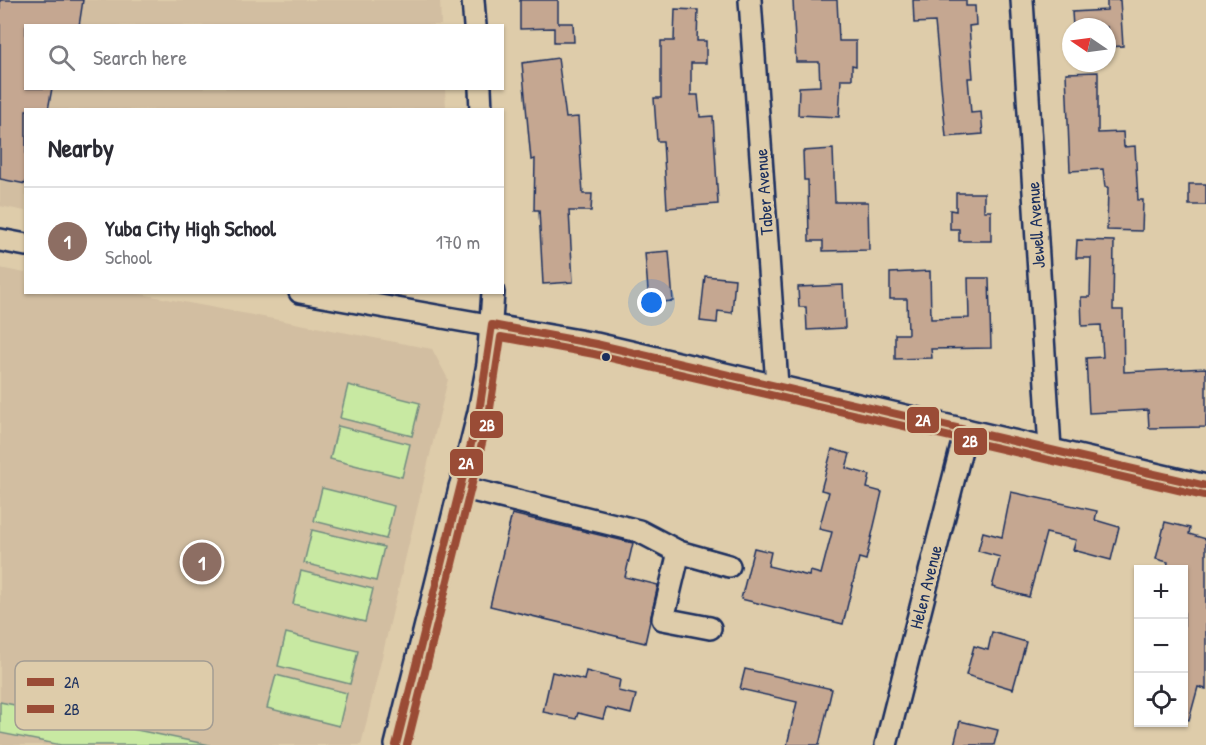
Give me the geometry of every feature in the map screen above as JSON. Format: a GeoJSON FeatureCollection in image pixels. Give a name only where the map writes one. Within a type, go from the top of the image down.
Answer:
{"type":"FeatureCollection","features":[{"type":"Feature","properties":{"kind":"street"},"geometry":{"type":"LineString","coordinates":[[473,0],[475,24]]}},
{"type":"Feature","properties":{"kind":"street","name":"Taber Avenue"},"geometry":{"type":"LineString","coordinates":[[750,0],[777,385]]}},
{"type":"Feature","properties":{"kind":"street","name":"Jewell Avenue"},"geometry":{"type":"LineString","coordinates":[[1022,0],[1050,449]]}},
{"type":"Feature","properties":{"kind":"street"},"geometry":{"type":"LineString","coordinates":[[480,90],[481,108]]}},
{"type":"Feature","properties":{"kind":"street"},"geometry":{"type":"LineString","coordinates":[[0,240],[24,245]]}},
{"type":"Feature","properties":{"kind":"street"},"geometry":{"type":"LineString","coordinates":[[312,294],[596,344],[1206,486]]}},
{"type":"Feature","properties":{"kind":"street"},"geometry":{"type":"LineString","coordinates":[[396,745],[484,386],[492,325],[493,294]]}},
{"type":"Feature","properties":{"kind":"street","name":"Helen Avenue"},"geometry":{"type":"LineString","coordinates":[[886,745],[966,430]]}},
{"type":"Feature","properties":{"kind":"street"},"geometry":{"type":"LineString","coordinates":[[460,487],[639,531],[679,552],[729,566]]}},
{"type":"Feature","properties":{"kind":"street"},"geometry":{"type":"LineString","coordinates":[[679,552],[663,618],[710,628]]}},
{"type":"Feature","properties":{"kind":"shaded area"},"geometry":{"type":"Polygon","coordinates":[[[0,0],[440,0],[441,24],[24,24],[24,90],[445,90],[446,108],[24,108],[24,211],[0,206],[0,0]]]}},
{"type":"Feature","properties":{"kind":"shaded area"},"geometry":{"type":"Polygon","coordinates":[[[0,268],[24,273],[24,294],[141,294],[432,349],[448,379],[361,745],[0,745],[0,268]]]}},
{"type":"Feature","properties":{"kind":"green space"},"geometry":{"type":"Polygon","coordinates":[[[348,385],[420,403],[412,436],[340,418],[348,385]]]}},
{"type":"Feature","properties":{"kind":"green space"},"geometry":{"type":"Polygon","coordinates":[[[338,426],[410,444],[402,477],[330,459],[338,426]]]}},
{"type":"Feature","properties":{"kind":"green space"},"geometry":{"type":"Polygon","coordinates":[[[322,488],[394,506],[386,539],[314,521],[322,488]]]}},
{"type":"Feature","properties":{"kind":"green space"},"geometry":{"type":"Polygon","coordinates":[[[312,530],[384,547],[376,581],[304,563],[312,530]]]}},
{"type":"Feature","properties":{"kind":"green space"},"geometry":{"type":"Polygon","coordinates":[[[301,571],[373,589],[365,622],[293,604],[301,571]]]}},
{"type":"Feature","properties":{"kind":"green space"},"geometry":{"type":"Polygon","coordinates":[[[286,633],[358,651],[350,684],[278,666],[286,633]]]}},
{"type":"Feature","properties":{"kind":"green space"},"geometry":{"type":"Polygon","coordinates":[[[276,675],[347,693],[339,726],[267,708],[276,675]]]}},
{"type":"Feature","properties":{"kind":"green space"},"geometry":{"type":"Polygon","coordinates":[[[0,702],[15,705],[15,730],[137,730],[210,745],[61,745],[0,733],[0,702]]]}},
{"type":"Feature","properties":{"kind":"building"},"geometry":{"type":"Polygon","coordinates":[[[0,0],[83,0],[79,24],[24,24],[24,90],[52,90],[48,108],[24,108],[24,184],[0,179],[0,0]]]}},
{"type":"Feature","properties":{"kind":"building"},"geometry":{"type":"Polygon","coordinates":[[[520,0],[558,0],[558,23],[573,23],[574,42],[554,42],[554,28],[520,29],[520,0]]]}},
{"type":"Feature","properties":{"kind":"building"},"geometry":{"type":"Polygon","coordinates":[[[793,0],[837,0],[839,41],[856,41],[856,66],[852,65],[852,79],[841,79],[839,117],[798,115],[799,87],[820,86],[819,62],[796,62],[793,0]]]}},
{"type":"Feature","properties":{"kind":"building"},"geometry":{"type":"Polygon","coordinates":[[[913,0],[966,0],[966,6],[975,6],[976,25],[969,26],[973,78],[968,78],[971,113],[981,112],[983,134],[946,137],[935,22],[914,23],[913,0]]]}},
{"type":"Feature","properties":{"kind":"building"},"geometry":{"type":"Polygon","coordinates":[[[1107,0],[1120,0],[1123,46],[1116,46],[1116,18],[1072,18],[1072,12],[1107,10],[1107,0]]]}},
{"type":"Feature","properties":{"kind":"building"},"geometry":{"type":"Polygon","coordinates":[[[675,9],[698,10],[697,41],[706,41],[706,63],[691,63],[691,95],[698,95],[700,117],[713,116],[718,204],[667,208],[663,141],[657,141],[654,98],[661,98],[661,41],[674,41],[675,9]]]}},
{"type":"Feature","properties":{"kind":"building"},"geometry":{"type":"Polygon","coordinates":[[[558,58],[566,118],[578,117],[583,194],[592,194],[591,211],[569,211],[573,282],[543,284],[539,210],[534,210],[535,159],[531,160],[522,63],[558,58]]]}},
{"type":"Feature","properties":{"kind":"building"},"geometry":{"type":"Polygon","coordinates":[[[1098,72],[1098,133],[1123,132],[1124,147],[1135,146],[1138,200],[1143,200],[1142,231],[1107,230],[1108,187],[1105,187],[1103,169],[1070,171],[1066,73],[1098,72]]]}},
{"type":"Feature","properties":{"kind":"building"},"geometry":{"type":"Polygon","coordinates":[[[833,149],[835,202],[868,202],[869,250],[823,251],[823,241],[809,241],[808,180],[804,180],[803,151],[833,149]]]}},
{"type":"Feature","properties":{"kind":"building"},"geometry":{"type":"Polygon","coordinates":[[[1189,184],[1206,184],[1206,205],[1189,205],[1189,184]]]}},
{"type":"Feature","properties":{"kind":"building"},"geometry":{"type":"Polygon","coordinates":[[[956,193],[984,193],[984,211],[991,211],[991,241],[959,241],[959,229],[950,229],[950,210],[956,211],[956,193]]]}},
{"type":"Feature","properties":{"kind":"building"},"geometry":{"type":"Polygon","coordinates":[[[1077,240],[1114,241],[1113,310],[1123,310],[1124,372],[1206,368],[1206,427],[1149,428],[1148,410],[1089,413],[1086,358],[1103,357],[1101,325],[1082,326],[1081,297],[1090,297],[1091,258],[1076,258],[1077,240]]]}},
{"type":"Feature","properties":{"kind":"building"},"geometry":{"type":"Polygon","coordinates":[[[669,251],[673,301],[649,303],[645,253],[669,251]]]}},
{"type":"Feature","properties":{"kind":"building"},"geometry":{"type":"Polygon","coordinates":[[[930,271],[931,319],[969,318],[968,278],[989,278],[991,348],[931,349],[932,358],[895,359],[895,334],[908,334],[907,299],[890,299],[890,273],[930,271]]]}},
{"type":"Feature","properties":{"kind":"building"},"geometry":{"type":"Polygon","coordinates":[[[705,276],[735,279],[732,313],[718,311],[717,323],[700,321],[705,276]]]}},
{"type":"Feature","properties":{"kind":"building"},"geometry":{"type":"Polygon","coordinates":[[[843,285],[845,328],[807,330],[806,307],[799,307],[798,287],[843,285]]]}},
{"type":"Feature","properties":{"kind":"building"},"geometry":{"type":"Polygon","coordinates":[[[832,449],[850,454],[846,468],[870,475],[867,488],[882,492],[866,560],[859,558],[843,624],[741,599],[754,548],[771,552],[768,566],[809,576],[810,571],[821,574],[832,532],[819,529],[829,492],[821,490],[832,449]]]}},
{"type":"Feature","properties":{"kind":"building"},"geometry":{"type":"Polygon","coordinates":[[[1011,492],[1097,511],[1095,520],[1119,527],[1111,560],[1073,550],[1076,540],[1046,533],[1029,597],[992,587],[1000,557],[978,551],[983,532],[1002,537],[1011,492]]]}},
{"type":"Feature","properties":{"kind":"building"},"geometry":{"type":"Polygon","coordinates":[[[512,514],[633,543],[625,577],[658,585],[645,643],[490,606],[512,514]]]}},
{"type":"Feature","properties":{"kind":"building"},"geometry":{"type":"Polygon","coordinates":[[[1165,522],[1190,528],[1189,534],[1206,539],[1206,689],[1198,687],[1189,720],[1188,565],[1168,565],[1168,562],[1156,559],[1165,522]]]}},
{"type":"Feature","properties":{"kind":"building"},"geometry":{"type":"Polygon","coordinates":[[[992,632],[1026,642],[1013,689],[966,675],[974,646],[988,650],[992,632]]]}},
{"type":"Feature","properties":{"kind":"building"},"geometry":{"type":"Polygon","coordinates":[[[745,669],[832,689],[819,745],[787,745],[797,702],[740,689],[745,669]]]}},
{"type":"Feature","properties":{"kind":"building"},"geometry":{"type":"Polygon","coordinates":[[[586,671],[620,680],[618,691],[636,695],[631,714],[606,708],[603,719],[578,713],[576,719],[543,712],[552,672],[584,680],[586,671]]]}},
{"type":"Feature","properties":{"kind":"building"},"geometry":{"type":"Polygon","coordinates":[[[960,721],[998,730],[994,745],[954,745],[960,721]]]}},
{"type":"Feature","properties":{"kind":"transit line","name":"2A"},"geometry":{"type":"LineString","coordinates":[[396,745],[479,412],[492,325],[596,344],[1206,486]]}},
{"type":"Feature","properties":{"kind":"transit line","name":"2B"},"geometry":{"type":"LineString","coordinates":[[407,745],[489,415],[501,337],[594,354],[1204,496]]}},
{"type":"Feature","properties":{"kind":"place","name":"Yuba City High School"},"geometry":{"type":"Point","coordinates":[202,562]}}]}
